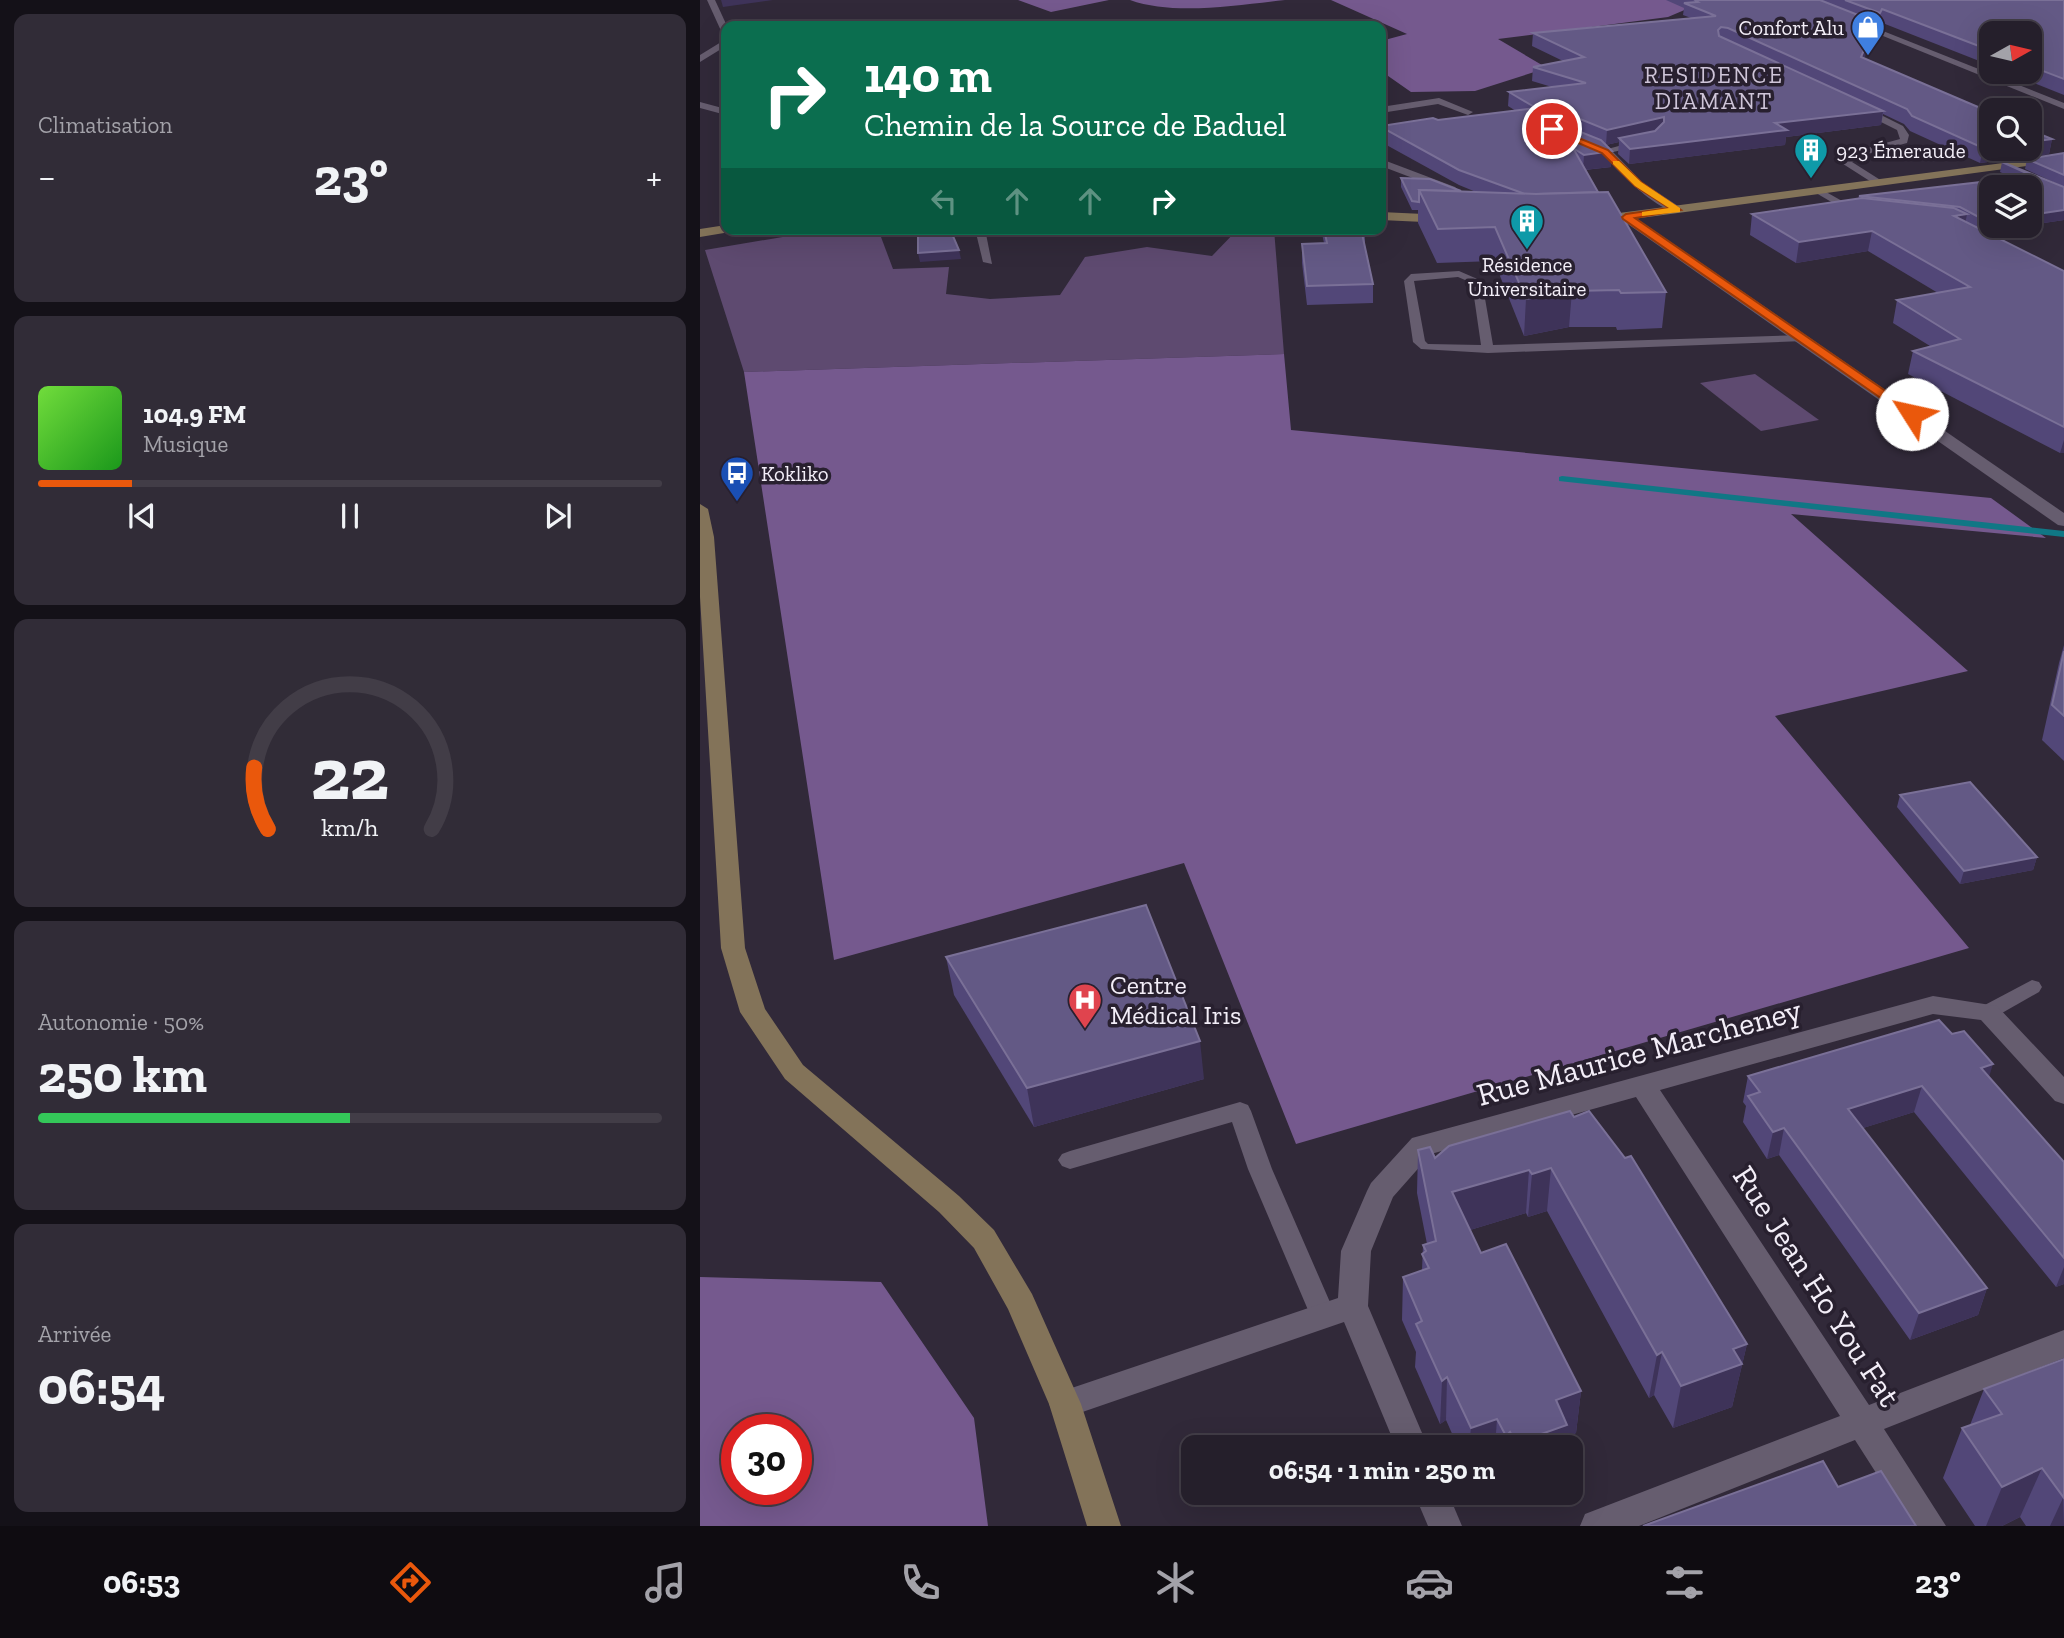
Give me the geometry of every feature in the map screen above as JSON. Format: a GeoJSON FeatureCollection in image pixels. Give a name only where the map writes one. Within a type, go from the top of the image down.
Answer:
{"type":"FeatureCollection","features":[{"type":"Feature","properties":{"kind":"street"},"geometry":{"type":"LineString","coordinates":[[711,0],[721,22]]}},
{"type":"Feature","properties":{"kind":"street"},"geometry":{"type":"LineString","coordinates":[[1798,0],[2064,106]]}},
{"type":"Feature","properties":{"kind":"street"},"geometry":{"type":"LineString","coordinates":[[700,59],[721,45]]}},
{"type":"Feature","properties":{"kind":"street"},"geometry":{"type":"LineString","coordinates":[[1386,109],[1436,100],[1468,113]]}},
{"type":"Feature","properties":{"kind":"street"},"geometry":{"type":"LineString","coordinates":[[700,105],[721,111]]}},
{"type":"Feature","properties":{"kind":"street"},"geometry":{"type":"LineString","coordinates":[[1656,135],[1649,141],[1600,150],[1638,184],[1677,210]]}},
{"type":"Feature","properties":{"kind":"street"},"geometry":{"type":"LineString","coordinates":[[1586,221],[2064,158]]}},
{"type":"Feature","properties":{"kind":"street"},"geometry":{"type":"LineString","coordinates":[[1386,164],[1459,192]]}},
{"type":"Feature","properties":{"kind":"street"},"geometry":{"type":"LineString","coordinates":[[2006,166],[2024,175]]}},
{"type":"Feature","properties":{"kind":"street"},"geometry":{"type":"LineString","coordinates":[[1386,216],[1458,219]]}},
{"type":"Feature","properties":{"kind":"street"},"geometry":{"type":"LineString","coordinates":[[1626,217],[2064,521]]}},
{"type":"Feature","properties":{"kind":"street"},"geometry":{"type":"LineString","coordinates":[[700,233],[721,230]]}},
{"type":"Feature","properties":{"kind":"street"},"geometry":{"type":"LineString","coordinates":[[700,509],[705,537],[733,948],[753,1012],[794,1072],[948,1204],[984,1239],[1021,1303],[1065,1404],[1104,1526]]}},
{"type":"Feature","properties":{"kind":"street","name":"Rue Maurice Marcheney"},"geometry":{"type":"LineString","coordinates":[[1353,1306],[1356,1251],[1381,1191],[1422,1146],[1933,1005],[1988,1012]]}},
{"type":"Feature","properties":{"kind":"street"},"geometry":{"type":"LineString","coordinates":[[1988,1012],[2064,1094]]}},
{"type":"Feature","properties":{"kind":"street","name":"Rue Jean Ho You Fat"},"geometry":{"type":"LineString","coordinates":[[1643,1086],[1928,1526]]}},
{"type":"Feature","properties":{"kind":"street"},"geometry":{"type":"LineString","coordinates":[[1065,1404],[1353,1306],[1407,1435]]}},
{"type":"Feature","properties":{"kind":"street"},"geometry":{"type":"LineString","coordinates":[[1597,1526],[2064,1344]]}},
{"type":"Feature","properties":{"kind":"street"},"geometry":{"type":"LineString","coordinates":[[1436,1505],[1445,1526]]}},
{"type":"Feature","properties":{"kind":"lane"},"geometry":{"type":"LineString","coordinates":[[1855,106],[1900,128],[1905,135],[1904,141],[1870,150],[1845,162],[1880,183]]}},
{"type":"Feature","properties":{"kind":"lane"},"geometry":{"type":"LineString","coordinates":[[1819,191],[1854,212],[1866,213]]}},
{"type":"Feature","properties":{"kind":"lane"},"geometry":{"type":"LineString","coordinates":[[982,235],[988,262]]}},
{"type":"Feature","properties":{"kind":"lane"},"geometry":{"type":"LineString","coordinates":[[1488,349],[1477,281],[1459,274],[1411,277],[1409,281],[1419,342],[1425,347],[1488,349],[1804,338]]}},
{"type":"Feature","properties":{"kind":"lane"},"geometry":{"type":"LineString","coordinates":[[1988,1012],[2032,987]]}},
{"type":"Feature","properties":{"kind":"lane"},"geometry":{"type":"LineString","coordinates":[[1070,1160],[1240,1111],[1260,1169],[1323,1316]]}},
{"type":"Feature","properties":{"kind":"shaded area"},"geometry":{"type":"Polygon","coordinates":[[[1018,0],[1109,0],[1051,12],[1018,0]]]}},
{"type":"Feature","properties":{"kind":"shaded area"},"geometry":{"type":"Polygon","coordinates":[[[1130,0],[1285,0],[1186,8],[1147,5],[1130,0]]]}},
{"type":"Feature","properties":{"kind":"shaded area"},"geometry":{"type":"Polygon","coordinates":[[[1331,0],[1708,0],[1668,17],[1498,39],[1547,68],[1475,91],[1411,92],[1386,74],[1386,40],[1407,34],[1386,25],[1386,21],[1378,21],[1331,0]]]}},
{"type":"Feature","properties":{"kind":"shaded area"},"geometry":{"type":"Polygon","coordinates":[[[794,235],[880,235],[893,269],[949,267],[946,294],[990,299],[1060,295],[1085,257],[1147,247],[1212,256],[1232,235],[1274,235],[1284,354],[744,372],[705,250],[794,235]]]}},
{"type":"Feature","properties":{"kind":"shaded area"},"geometry":{"type":"Polygon","coordinates":[[[1284,354],[1291,430],[1991,498],[2046,538],[1791,514],[1968,671],[1775,716],[1969,948],[1296,1144],[1184,863],[834,960],[744,372],[1284,354]]]}},
{"type":"Feature","properties":{"kind":"shaded area"},"geometry":{"type":"Polygon","coordinates":[[[1755,374],[1819,420],[1761,431],[1700,383],[1755,374]]]}},
{"type":"Feature","properties":{"kind":"shaded area"},"geometry":{"type":"Polygon","coordinates":[[[700,1277],[881,1282],[974,1418],[988,1526],[700,1526],[700,1277]]]}},
{"type":"Feature","properties":{"kind":"building"},"geometry":{"type":"Polygon","coordinates":[[[1695,0],[1820,0],[1876,22],[1861,57],[1979,107],[1979,146],[1912,116],[1907,109],[1721,27],[1718,30],[1719,36],[1883,111],[1775,123],[1787,130],[1630,149],[1619,138],[1655,131],[1664,122],[1664,117],[1607,130],[1558,110],[1547,111],[1548,119],[1601,140],[1612,151],[1584,155],[1573,148],[1598,192],[1525,194],[1459,170],[1386,130],[1386,125],[1433,118],[1438,120],[1536,108],[1509,92],[1586,83],[1533,67],[1584,57],[1533,33],[1716,16],[1684,3],[1698,2],[1695,0]]]}},
{"type":"Feature","properties":{"kind":"building"},"geometry":{"type":"Polygon","coordinates":[[[1845,0],[2064,0],[2064,79],[2042,71],[2042,21],[1979,21],[1979,46],[1882,9],[1880,13],[1845,0]]]}},
{"type":"Feature","properties":{"kind":"building"},"geometry":{"type":"Polygon","coordinates":[[[2064,153],[2064,175],[2032,161],[2042,161],[2042,157],[2064,153]]]}},
{"type":"Feature","properties":{"kind":"building"},"geometry":{"type":"Polygon","coordinates":[[[1401,178],[1430,179],[1461,191],[1419,190],[1419,202],[1412,201],[1401,178]]]}},
{"type":"Feature","properties":{"kind":"building"},"geometry":{"type":"Polygon","coordinates":[[[2042,178],[2064,187],[2064,210],[2042,213],[2042,178]]]}},
{"type":"Feature","properties":{"kind":"building"},"geometry":{"type":"Polygon","coordinates":[[[1979,182],[1979,217],[1960,207],[1859,196],[1979,182]]]}},
{"type":"Feature","properties":{"kind":"building"},"geometry":{"type":"Polygon","coordinates":[[[1419,190],[1536,194],[1608,192],[1666,292],[1572,291],[1526,299],[1495,227],[1438,229],[1419,190]]]}},
{"type":"Feature","properties":{"kind":"building"},"geometry":{"type":"Polygon","coordinates":[[[1862,198],[1954,208],[1967,214],[1954,216],[1979,228],[1979,238],[1998,238],[2064,271],[2064,427],[1913,351],[1960,339],[1897,300],[1970,287],[1872,231],[1799,242],[1752,214],[1862,198]]]}},
{"type":"Feature","properties":{"kind":"building"},"geometry":{"type":"Polygon","coordinates":[[[918,235],[953,235],[959,250],[918,253],[918,235]]]}},
{"type":"Feature","properties":{"kind":"building"},"geometry":{"type":"Polygon","coordinates":[[[1325,235],[1362,235],[1373,284],[1307,286],[1302,244],[1327,243],[1325,235]]]}},
{"type":"Feature","properties":{"kind":"building"},"geometry":{"type":"Polygon","coordinates":[[[2064,651],[2064,716],[2052,705],[2064,651]]]}},
{"type":"Feature","properties":{"kind":"building"},"geometry":{"type":"Polygon","coordinates":[[[1970,782],[2037,857],[1964,871],[1900,795],[1970,782]]]}},
{"type":"Feature","properties":{"kind":"building"},"geometry":{"type":"Polygon","coordinates":[[[1146,905],[1200,1041],[1027,1088],[946,957],[1146,905]]]}},
{"type":"Feature","properties":{"kind":"building"},"geometry":{"type":"Polygon","coordinates":[[[1939,1020],[1952,1034],[1964,1031],[1993,1064],[1981,1068],[2064,1162],[2064,1258],[1922,1086],[1848,1109],[1987,1288],[1919,1313],[1784,1128],[1773,1132],[1748,1096],[1760,1092],[1748,1076],[1939,1020]]]}},
{"type":"Feature","properties":{"kind":"building"},"geometry":{"type":"Polygon","coordinates":[[[1570,1111],[1574,1117],[1589,1111],[1625,1158],[1631,1156],[1747,1344],[1733,1349],[1742,1364],[1681,1386],[1662,1352],[1657,1355],[1551,1168],[1532,1174],[1529,1170],[1452,1192],[1481,1253],[1506,1244],[1581,1391],[1556,1400],[1567,1425],[1539,1435],[1512,1435],[1510,1432],[1505,1435],[1497,1419],[1471,1428],[1447,1377],[1442,1381],[1416,1324],[1422,1321],[1403,1277],[1429,1268],[1422,1254],[1426,1251],[1423,1245],[1436,1241],[1418,1150],[1430,1147],[1435,1158],[1449,1146],[1570,1111]]]}},
{"type":"Feature","properties":{"kind":"building"},"geometry":{"type":"Polygon","coordinates":[[[2064,1359],[2064,1498],[2042,1468],[2002,1487],[1962,1428],[2002,1414],[1984,1389],[2064,1359]]]}},
{"type":"Feature","properties":{"kind":"building"},"geometry":{"type":"Polygon","coordinates":[[[1823,1461],[1838,1487],[1881,1471],[1916,1526],[1643,1526],[1823,1461]]]}},
{"type":"Feature","properties":{"kind":"waterway"},"geometry":{"type":"LineString","coordinates":[[1562,479],[2064,534]]}},
{"type":"Feature","properties":{"kind":"slow traffic"},"geometry":{"type":"LineString","coordinates":[[1616,163],[1638,184],[1677,210],[1645,214]]}},
{"type":"Feature","properties":{"kind":"place","name":"Confort Alu"},"geometry":{"type":"Point","coordinates":[1868,57]}},
{"type":"Feature","properties":{"kind":"place","name":"923 Émeraude"},"geometry":{"type":"Point","coordinates":[1811,180]}},
{"type":"Feature","properties":{"kind":"place","name":"Résidence Universitaire"},"geometry":{"type":"Point","coordinates":[1527,251]}},
{"type":"Feature","properties":{"kind":"place","name":"Kokliko"},"geometry":{"type":"Point","coordinates":[737,503]}},
{"type":"Feature","properties":{"kind":"place","name":"Centre Médical Iris"},"geometry":{"type":"Point","coordinates":[1085,1030]}},
{"type":"Feature","properties":{"kind":"district","name":"RESIDENCE DIAMANT"},"geometry":{"type":"Point","coordinates":[1714,88]}},
{"type":"Feature","properties":{"kind":"route"},"geometry":{"type":"LineString","coordinates":[[1552,129],[1605,152],[1638,184],[1677,210],[1626,217],[1912,414]]}}]}
